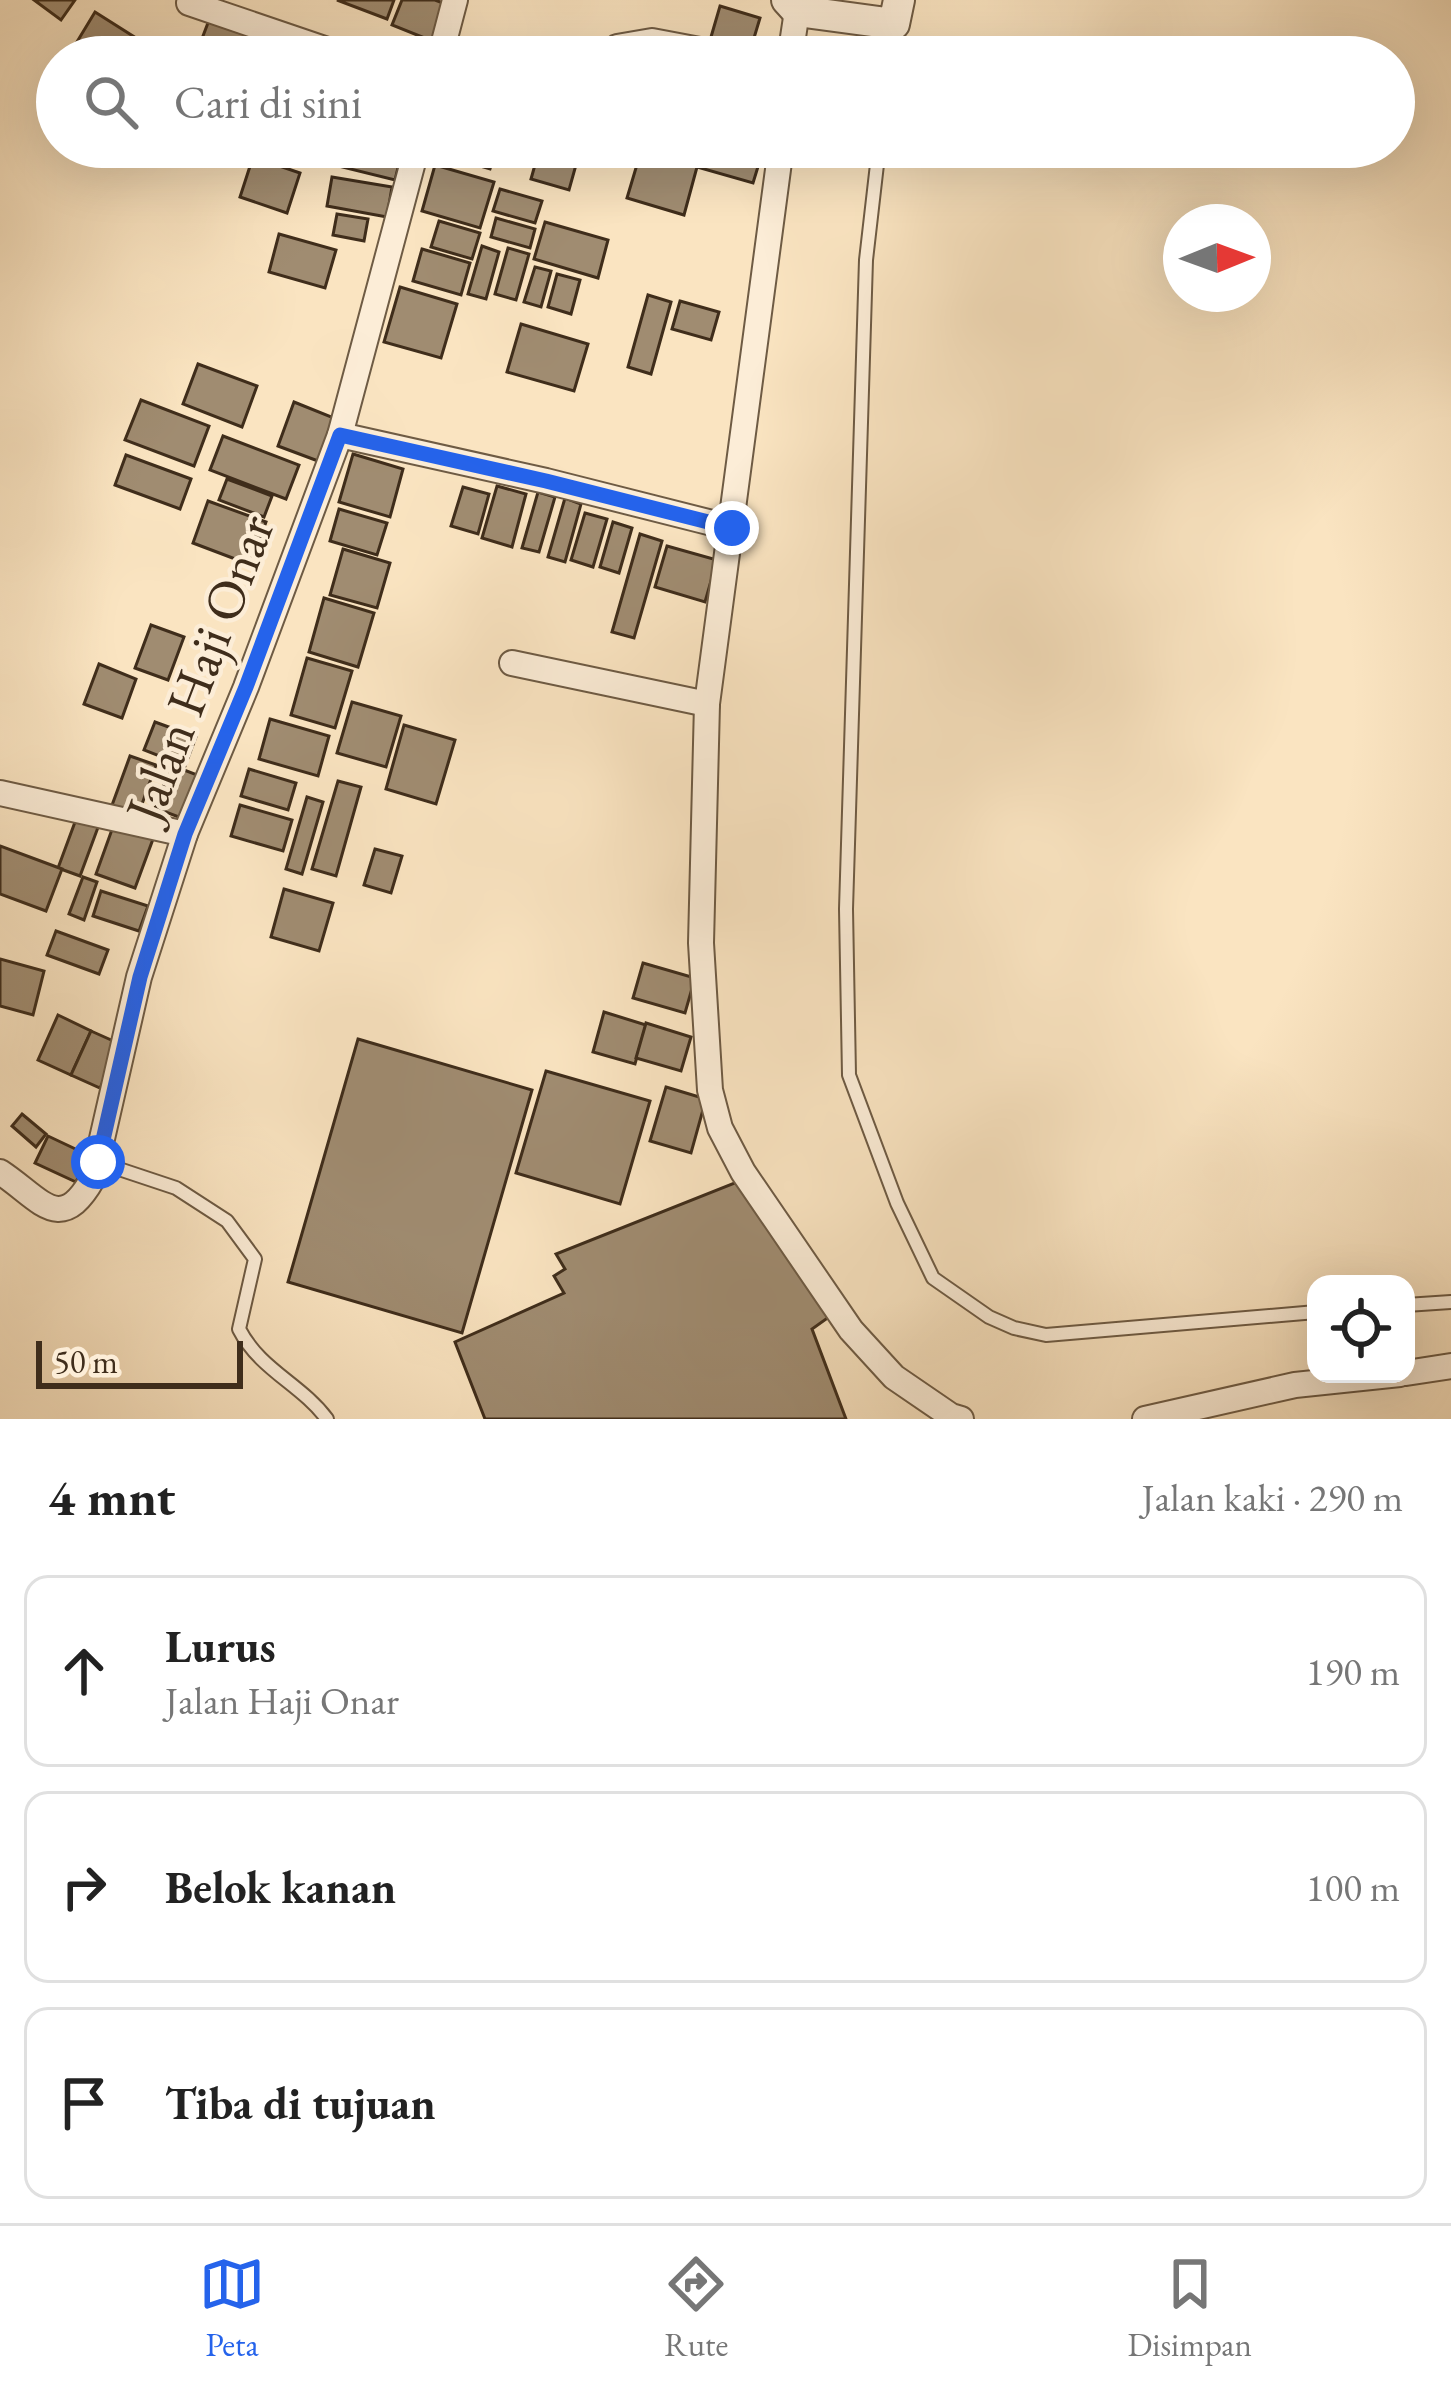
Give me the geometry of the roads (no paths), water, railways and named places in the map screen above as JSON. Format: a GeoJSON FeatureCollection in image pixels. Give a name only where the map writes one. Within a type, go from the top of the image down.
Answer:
{"type":"FeatureCollection","features":[{"type":"Feature","properties":{"kind":"street"},"geometry":{"type":"LineString","coordinates":[[445,36],[454,0]]}},
{"type":"Feature","properties":{"kind":"street"},"geometry":{"type":"LineString","coordinates":[[189,3],[286,36]]}},
{"type":"Feature","properties":{"kind":"street"},"geometry":{"type":"LineString","coordinates":[[791,36],[792,5],[896,12]]}},
{"type":"Feature","properties":{"kind":"street","name":"Jalan Haji Onar"},"geometry":{"type":"LineString","coordinates":[[0,1172],[36,1201],[55,1210],[70,1209],[80,1201],[98,1162],[140,977],[185,834],[246,687],[340,435],[410,168]]}},
{"type":"Feature","properties":{"kind":"street"},"geometry":{"type":"LineString","coordinates":[[778,168],[707,704],[701,943],[710,1090],[720,1128],[743,1172],[851,1330],[893,1377],[961,1419]]}},
{"type":"Feature","properties":{"kind":"street"},"geometry":{"type":"LineString","coordinates":[[340,435],[732,528]]}},
{"type":"Feature","properties":{"kind":"street"},"geometry":{"type":"LineString","coordinates":[[512,663],[707,704]]}},
{"type":"Feature","properties":{"kind":"street"},"geometry":{"type":"LineString","coordinates":[[0,793],[185,834]]}},
{"type":"Feature","properties":{"kind":"street"},"geometry":{"type":"LineString","coordinates":[[1415,1372],[1451,1366]]}},
{"type":"Feature","properties":{"kind":"street"},"geometry":{"type":"LineString","coordinates":[[1145,1419],[1315,1383]]}},
{"type":"Feature","properties":{"kind":"lane"},"geometry":{"type":"LineString","coordinates":[[877,168],[866,260],[845,909],[849,1075],[897,1202],[934,1278],[961,1300],[1014,1328],[1046,1335],[1307,1313]]}},
{"type":"Feature","properties":{"kind":"lane"},"geometry":{"type":"LineString","coordinates":[[98,1162],[176,1188],[226,1221],[255,1259],[239,1330],[271,1372],[313,1400],[327,1419]]}},
{"type":"Feature","properties":{"kind":"lane"},"geometry":{"type":"LineString","coordinates":[[1415,1304],[1451,1302]]}}]}
